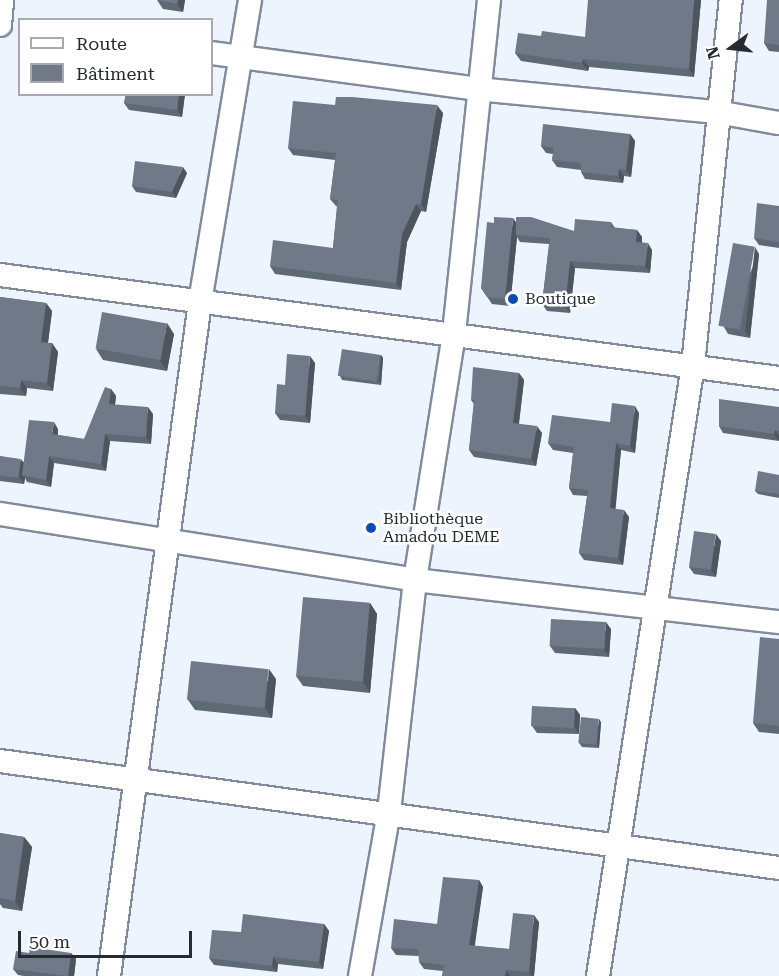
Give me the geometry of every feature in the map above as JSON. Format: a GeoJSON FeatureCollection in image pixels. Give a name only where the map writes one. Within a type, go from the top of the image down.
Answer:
{"type":"FeatureCollection","features":[{"type":"Feature","properties":{"kind":"street"},"geometry":{"type":"LineString","coordinates":[[2,0],[0,23],[18,25]]}},
{"type":"Feature","properties":{"kind":"street"},"geometry":{"type":"LineString","coordinates":[[109,976],[138,778],[167,539],[200,302],[250,0]]}},
{"type":"Feature","properties":{"kind":"street"},"geometry":{"type":"LineString","coordinates":[[360,976],[389,812],[415,580],[454,333],[477,89],[489,0]]}},
{"type":"Feature","properties":{"kind":"street"},"geometry":{"type":"LineString","coordinates":[[598,976],[615,846],[657,609],[693,365],[717,112],[731,0]]}},
{"type":"Feature","properties":{"kind":"street"},"geometry":{"type":"LineString","coordinates":[[213,53],[477,89],[717,112],[779,123]]}},
{"type":"Feature","properties":{"kind":"street"},"geometry":{"type":"LineString","coordinates":[[0,275],[454,333],[779,378]]}},
{"type":"Feature","properties":{"kind":"street"},"geometry":{"type":"LineString","coordinates":[[0,514],[415,580],[779,622]]}},
{"type":"Feature","properties":{"kind":"street"},"geometry":{"type":"LineString","coordinates":[[0,761],[389,812],[779,868]]}},
{"type":"Feature","properties":{"kind":"building"},"geometry":{"type":"Polygon","coordinates":[[[157,0],[178,0],[177,4],[157,0]]]}},
{"type":"Feature","properties":{"kind":"building"},"geometry":{"type":"Polygon","coordinates":[[[588,0],[694,0],[689,69],[583,59],[582,63],[515,53],[518,33],[541,36],[542,31],[585,37],[588,0]]]}},
{"type":"Feature","properties":{"kind":"building"},"geometry":{"type":"Polygon","coordinates":[[[767,0],[779,0],[779,45],[764,43],[767,0]]]}},
{"type":"Feature","properties":{"kind":"building"},"geometry":{"type":"Polygon","coordinates":[[[126,96],[179,96],[177,110],[124,103],[126,96]]]}},
{"type":"Feature","properties":{"kind":"building"},"geometry":{"type":"Polygon","coordinates":[[[336,97],[437,105],[421,204],[416,204],[402,234],[396,283],[270,266],[273,240],[333,248],[338,200],[330,199],[336,153],[288,148],[293,101],[335,105],[336,97]]]}},
{"type":"Feature","properties":{"kind":"building"},"geometry":{"type":"Polygon","coordinates":[[[543,124],[630,134],[626,170],[619,169],[618,176],[581,172],[581,163],[552,160],[554,148],[541,146],[543,124]]]}},
{"type":"Feature","properties":{"kind":"building"},"geometry":{"type":"Polygon","coordinates":[[[135,161],[183,167],[172,192],[132,186],[135,161]]]}},
{"type":"Feature","properties":{"kind":"building"},"geometry":{"type":"Polygon","coordinates":[[[757,203],[779,206],[779,242],[754,238],[757,203]]]}},
{"type":"Feature","properties":{"kind":"building"},"geometry":{"type":"Polygon","coordinates":[[[494,217],[513,218],[505,299],[487,297],[481,288],[487,222],[494,223],[494,217]]]}},
{"type":"Feature","properties":{"kind":"building"},"geometry":{"type":"Polygon","coordinates":[[[516,217],[531,217],[574,231],[575,219],[611,222],[611,227],[637,230],[636,242],[648,243],[645,266],[570,261],[565,306],[542,304],[550,238],[516,235],[516,217]]]}},
{"type":"Feature","properties":{"kind":"building"},"geometry":{"type":"Polygon","coordinates":[[[733,243],[755,247],[740,330],[718,326],[733,243]]]}},
{"type":"Feature","properties":{"kind":"building"},"geometry":{"type":"Polygon","coordinates":[[[0,297],[46,303],[41,342],[52,343],[47,383],[21,380],[20,388],[0,386],[0,297]]]}},
{"type":"Feature","properties":{"kind":"building"},"geometry":{"type":"Polygon","coordinates":[[[102,312],[167,323],[161,360],[96,348],[102,312]]]}},
{"type":"Feature","properties":{"kind":"building"},"geometry":{"type":"Polygon","coordinates":[[[342,349],[381,355],[376,382],[338,376],[342,349]]]}},
{"type":"Feature","properties":{"kind":"building"},"geometry":{"type":"Polygon","coordinates":[[[287,354],[310,356],[305,416],[275,413],[277,384],[285,385],[287,354]]]}},
{"type":"Feature","properties":{"kind":"building"},"geometry":{"type":"Polygon","coordinates":[[[473,367],[519,373],[513,423],[537,426],[531,459],[469,450],[474,400],[471,400],[473,367]]]}},
{"type":"Feature","properties":{"kind":"building"},"geometry":{"type":"Polygon","coordinates":[[[105,387],[111,389],[109,404],[148,407],[146,437],[105,434],[101,464],[49,456],[46,480],[22,475],[29,420],[54,422],[52,434],[84,439],[105,387]]]}},
{"type":"Feature","properties":{"kind":"building"},"geometry":{"type":"Polygon","coordinates":[[[719,399],[779,407],[779,431],[775,430],[774,434],[719,426],[719,399]]]}},
{"type":"Feature","properties":{"kind":"building"},"geometry":{"type":"Polygon","coordinates":[[[612,403],[635,406],[630,446],[616,443],[610,508],[624,510],[618,558],[579,553],[588,490],[569,488],[574,447],[548,443],[552,415],[610,422],[612,403]]]}},
{"type":"Feature","properties":{"kind":"building"},"geometry":{"type":"Polygon","coordinates":[[[0,456],[21,459],[18,478],[0,475],[0,456]]]}},
{"type":"Feature","properties":{"kind":"building"},"geometry":{"type":"Polygon","coordinates":[[[758,471],[779,475],[779,494],[755,491],[758,471]]]}},
{"type":"Feature","properties":{"kind":"building"},"geometry":{"type":"Polygon","coordinates":[[[694,531],[716,534],[711,570],[689,567],[694,531]]]}},
{"type":"Feature","properties":{"kind":"building"},"geometry":{"type":"Polygon","coordinates":[[[303,597],[370,603],[363,682],[296,676],[303,597]]]}},
{"type":"Feature","properties":{"kind":"building"},"geometry":{"type":"Polygon","coordinates":[[[551,619],[606,622],[605,649],[550,646],[551,619]]]}},
{"type":"Feature","properties":{"kind":"building"},"geometry":{"type":"Polygon","coordinates":[[[760,637],[779,639],[779,726],[753,723],[760,637]]]}},
{"type":"Feature","properties":{"kind":"building"},"geometry":{"type":"Polygon","coordinates":[[[191,661],[269,669],[264,708],[187,700],[191,661]]]}},
{"type":"Feature","properties":{"kind":"building"},"geometry":{"type":"Polygon","coordinates":[[[532,706],[575,708],[574,728],[531,726],[532,706]]]}},
{"type":"Feature","properties":{"kind":"building"},"geometry":{"type":"Polygon","coordinates":[[[581,717],[599,719],[596,745],[578,743],[581,717]]]}},
{"type":"Feature","properties":{"kind":"building"},"geometry":{"type":"Polygon","coordinates":[[[0,833],[24,837],[15,901],[0,898],[0,833]]]}},
{"type":"Feature","properties":{"kind":"building"},"geometry":{"type":"Polygon","coordinates":[[[443,877],[479,880],[469,945],[509,949],[513,913],[534,915],[529,972],[506,970],[505,976],[442,976],[444,965],[419,962],[418,949],[391,948],[394,919],[437,924],[443,877]]]}},
{"type":"Feature","properties":{"kind":"building"},"geometry":{"type":"Polygon","coordinates":[[[243,914],[324,924],[319,962],[273,957],[272,966],[209,958],[212,930],[241,932],[243,914]]]}},
{"type":"Feature","properties":{"kind":"building"},"geometry":{"type":"Polygon","coordinates":[[[30,947],[71,953],[68,976],[13,969],[16,951],[29,953],[30,947]]]}},
{"type":"Feature","properties":{"kind":"place","name":"Boutique"},"geometry":{"type":"Point","coordinates":[513,299]}},
{"type":"Feature","properties":{"kind":"place","name":"Bibliothèque Amadou DEME"},"geometry":{"type":"Point","coordinates":[371,528]}}]}
